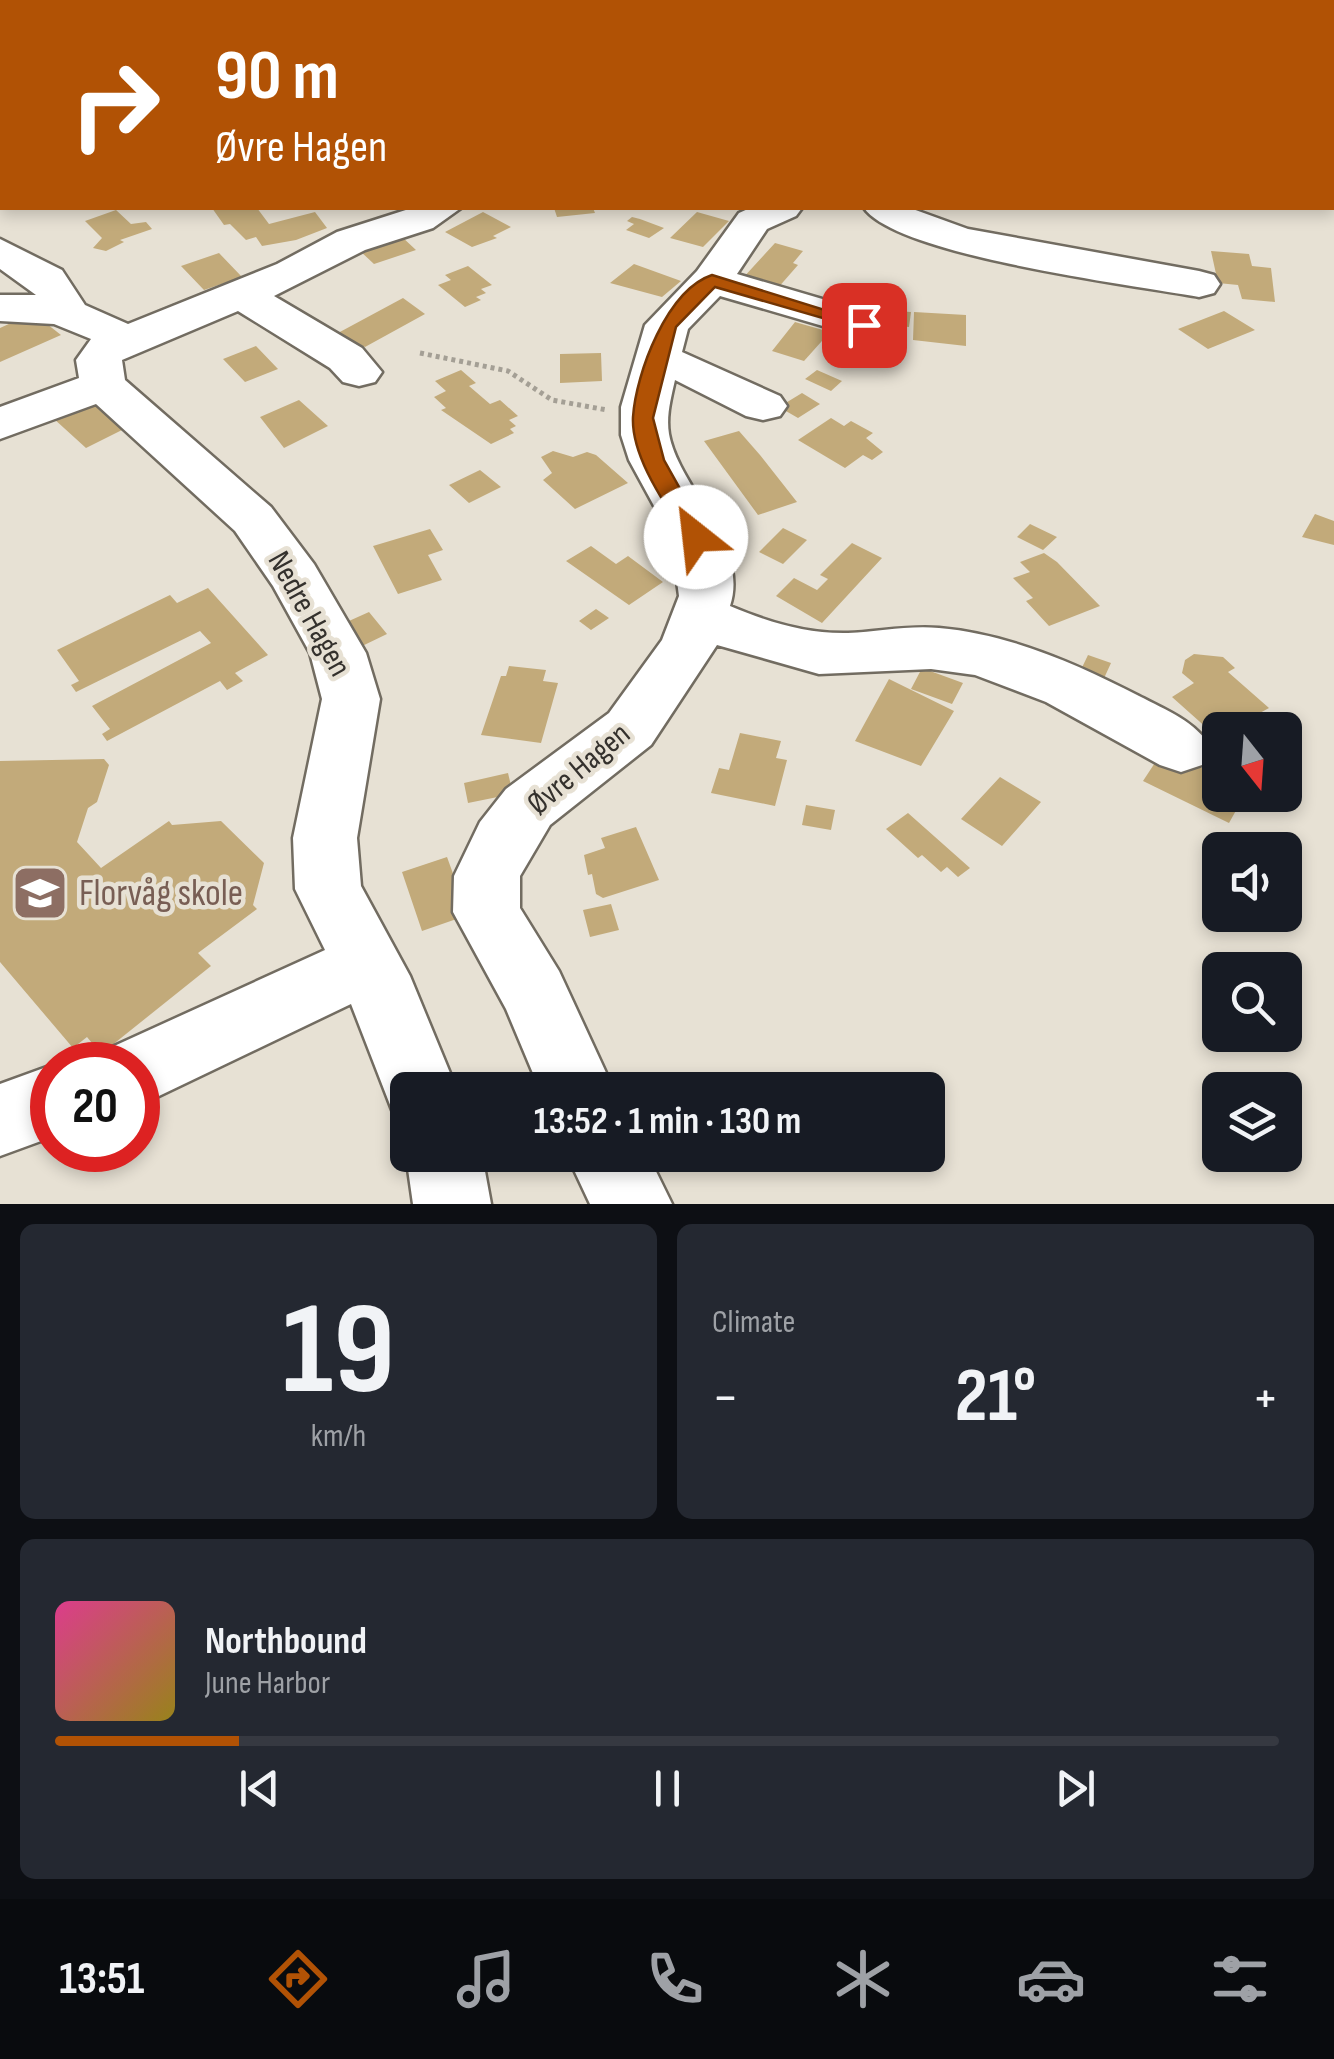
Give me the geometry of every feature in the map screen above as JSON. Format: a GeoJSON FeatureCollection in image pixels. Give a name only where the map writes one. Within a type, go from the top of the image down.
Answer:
{"type":"FeatureCollection","features":[{"type":"Feature","properties":{"kind":"street"},"geometry":{"type":"LineString","coordinates":[[0,424],[241,294],[351,241],[419,220],[436,210]]}},
{"type":"Feature","properties":{"kind":"street"},"geometry":{"type":"LineString","coordinates":[[643,415],[667,325],[712,280],[754,221],[778,210]]}},
{"type":"Feature","properties":{"kind":"street"},"geometry":{"type":"LineString","coordinates":[[887,210],[905,222],[960,240],[1199,284]]}},
{"type":"Feature","properties":{"kind":"street"},"geometry":{"type":"LineString","coordinates":[[0,251],[46,278],[70,315]]}},
{"type":"Feature","properties":{"kind":"street"},"geometry":{"type":"LineString","coordinates":[[712,280],[864,325]]}},
{"type":"Feature","properties":{"kind":"street"},"geometry":{"type":"LineString","coordinates":[[241,294],[346,358],[359,372]]}},
{"type":"Feature","properties":{"kind":"street","name":"Nedre Hagen"},"geometry":{"type":"LineString","coordinates":[[3,307],[70,315],[112,331],[112,363],[253,519],[296,577],[338,652],[351,700],[328,818],[328,889],[385,998],[413,1072]]}},
{"type":"Feature","properties":{"kind":"street"},"geometry":{"type":"LineString","coordinates":[[659,359],[696,372],[762,406]]}},
{"type":"Feature","properties":{"kind":"street","name":"Øvre Hagen"},"geometry":{"type":"LineString","coordinates":[[569,1072],[534,993],[487,912],[487,876],[503,841],[528,807],[630,730],[678,665],[700,615],[706,596],[696,537],[654,460],[643,415]]}},
{"type":"Feature","properties":{"kind":"street"},"geometry":{"type":"LineString","coordinates":[[700,615],[759,642],[793,649],[837,654],[939,648],[1001,661],[1102,705],[1181,748]]}},
{"type":"Feature","properties":{"kind":"street"},"geometry":{"type":"LineString","coordinates":[[160,1061],[365,964]]}},
{"type":"Feature","properties":{"kind":"street"},"geometry":{"type":"LineString","coordinates":[[0,1120],[30,1110]]}},
{"type":"Feature","properties":{"kind":"street"},"geometry":{"type":"LineString","coordinates":[[447,1172],[452,1204]]}},
{"type":"Feature","properties":{"kind":"street"},"geometry":{"type":"LineString","coordinates":[[615,1172],[633,1204]]}},
{"type":"Feature","properties":{"kind":"path"},"geometry":{"type":"LineString","coordinates":[[420,352],[508,371],[552,400],[643,415]]}},
{"type":"Feature","properties":{"kind":"building"},"geometry":{"type":"Polygon","coordinates":[[[116,210],[131,224],[146,222],[152,229],[120,240],[124,242],[106,251],[93,248],[102,238],[85,221],[116,210]]]}},
{"type":"Feature","properties":{"kind":"building"},"geometry":{"type":"Polygon","coordinates":[[[213,210],[258,210],[269,224],[315,212],[327,228],[296,240],[262,246],[256,237],[246,240],[230,224],[224,225],[213,210]]]}},
{"type":"Feature","properties":{"kind":"building"},"geometry":{"type":"Polygon","coordinates":[[[555,210],[595,213],[557,217],[555,210]]]}},
{"type":"Feature","properties":{"kind":"building"},"geometry":{"type":"Polygon","coordinates":[[[483,212],[511,227],[493,236],[497,238],[472,247],[445,232],[483,212]]]}},
{"type":"Feature","properties":{"kind":"building"},"geometry":{"type":"Polygon","coordinates":[[[697,212],[729,221],[703,247],[670,238],[697,212]]]}},
{"type":"Feature","properties":{"kind":"building"},"geometry":{"type":"Polygon","coordinates":[[[632,217],[664,228],[649,238],[626,230],[634,224],[627,221],[632,217]]]}},
{"type":"Feature","properties":{"kind":"building"},"geometry":{"type":"Polygon","coordinates":[[[401,236],[416,250],[374,264],[359,250],[401,236]]]}},
{"type":"Feature","properties":{"kind":"building"},"geometry":{"type":"Polygon","coordinates":[[[775,243],[803,251],[793,263],[798,265],[777,289],[742,279],[775,243]]]}},
{"type":"Feature","properties":{"kind":"building"},"geometry":{"type":"Polygon","coordinates":[[[1211,251],[1249,254],[1252,266],[1271,268],[1275,302],[1242,299],[1238,285],[1218,283],[1211,251]]]}},
{"type":"Feature","properties":{"kind":"building"},"geometry":{"type":"Polygon","coordinates":[[[219,253],[242,277],[204,290],[181,266],[219,253]]]}},
{"type":"Feature","properties":{"kind":"building"},"geometry":{"type":"Polygon","coordinates":[[[634,264],[681,281],[662,297],[610,283],[634,264]]]}},
{"type":"Feature","properties":{"kind":"building"},"geometry":{"type":"Polygon","coordinates":[[[468,266],[492,285],[481,289],[486,293],[476,297],[481,300],[465,307],[438,285],[451,280],[445,275],[468,266]]]}},
{"type":"Feature","properties":{"kind":"building"},"geometry":{"type":"Polygon","coordinates":[[[403,298],[425,314],[365,347],[338,333],[403,298]]]}},
{"type":"Feature","properties":{"kind":"building"},"geometry":{"type":"Polygon","coordinates":[[[880,310],[911,312],[909,327],[878,324],[880,310]]]}},
{"type":"Feature","properties":{"kind":"building"},"geometry":{"type":"Polygon","coordinates":[[[1224,311],[1255,330],[1208,349],[1178,329],[1224,311]]]}},
{"type":"Feature","properties":{"kind":"building"},"geometry":{"type":"Polygon","coordinates":[[[914,312],[966,315],[966,346],[913,340],[914,312]]]}},
{"type":"Feature","properties":{"kind":"building"},"geometry":{"type":"Polygon","coordinates":[[[33,313],[61,335],[0,362],[0,328],[33,313]]]}},
{"type":"Feature","properties":{"kind":"building"},"geometry":{"type":"Polygon","coordinates":[[[795,322],[830,332],[804,361],[772,351],[795,322]]]}},
{"type":"Feature","properties":{"kind":"building"},"geometry":{"type":"Polygon","coordinates":[[[256,346],[278,369],[245,382],[223,359],[256,346]]]}},
{"type":"Feature","properties":{"kind":"building"},"geometry":{"type":"Polygon","coordinates":[[[601,353],[602,381],[560,383],[560,354],[601,353]]]}},
{"type":"Feature","properties":{"kind":"building"},"geometry":{"type":"Polygon","coordinates":[[[461,370],[476,383],[469,386],[490,404],[500,400],[518,416],[509,420],[516,426],[510,429],[514,433],[491,444],[441,410],[446,408],[434,397],[446,391],[435,381],[461,370]]]}},
{"type":"Feature","properties":{"kind":"building"},"geometry":{"type":"Polygon","coordinates":[[[817,370],[842,381],[831,391],[805,379],[817,370]]]}},
{"type":"Feature","properties":{"kind":"building"},"geometry":{"type":"Polygon","coordinates":[[[802,393],[820,404],[798,418],[779,407],[802,393]]]}},
{"type":"Feature","properties":{"kind":"building"},"geometry":{"type":"Polygon","coordinates":[[[91,400],[128,427],[86,448],[53,418],[91,400]]]}},
{"type":"Feature","properties":{"kind":"building"},"geometry":{"type":"Polygon","coordinates":[[[299,400],[328,426],[284,448],[260,417],[299,400]]]}},
{"type":"Feature","properties":{"kind":"building"},"geometry":{"type":"Polygon","coordinates":[[[831,418],[844,426],[851,421],[873,433],[866,438],[883,452],[872,460],[863,455],[845,468],[798,440],[831,418]]]}},
{"type":"Feature","properties":{"kind":"building"},"geometry":{"type":"Polygon","coordinates":[[[739,431],[797,502],[758,515],[704,441],[739,431]]]}},
{"type":"Feature","properties":{"kind":"building"},"geometry":{"type":"Polygon","coordinates":[[[553,451],[573,457],[587,452],[596,455],[628,483],[575,509],[543,480],[552,473],[541,457],[553,451]]]}},
{"type":"Feature","properties":{"kind":"building"},"geometry":{"type":"Polygon","coordinates":[[[480,470],[501,487],[469,503],[449,485],[480,470]]]}},
{"type":"Feature","properties":{"kind":"building"},"geometry":{"type":"Polygon","coordinates":[[[1315,514],[1334,521],[1334,545],[1302,537],[1315,514]]]}},
{"type":"Feature","properties":{"kind":"building"},"geometry":{"type":"Polygon","coordinates":[[[1030,524],[1057,537],[1043,550],[1017,537],[1030,524]]]}},
{"type":"Feature","properties":{"kind":"building"},"geometry":{"type":"Polygon","coordinates":[[[783,528],[807,540],[783,564],[759,552],[783,528]]]}},
{"type":"Feature","properties":{"kind":"building"},"geometry":{"type":"Polygon","coordinates":[[[430,529],[443,550],[428,555],[442,580],[398,594],[373,546],[430,529]]]}},
{"type":"Feature","properties":{"kind":"building"},"geometry":{"type":"Polygon","coordinates":[[[852,543],[882,558],[822,623],[776,596],[794,578],[817,590],[828,579],[820,575],[852,543]]]}},
{"type":"Feature","properties":{"kind":"building"},"geometry":{"type":"Polygon","coordinates":[[[591,546],[616,564],[628,556],[663,582],[629,605],[566,561],[591,546]]]}},
{"type":"Feature","properties":{"kind":"building"},"geometry":{"type":"Polygon","coordinates":[[[1044,553],[1100,606],[1049,626],[1026,601],[1033,598],[1013,578],[1030,572],[1020,562],[1044,553]]]}},
{"type":"Feature","properties":{"kind":"building"},"geometry":{"type":"Polygon","coordinates":[[[208,588],[268,655],[235,673],[243,681],[227,690],[220,681],[107,741],[102,734],[110,729],[92,706],[211,643],[200,631],[76,692],[71,685],[79,681],[57,650],[170,595],[177,603],[208,588]]]}},
{"type":"Feature","properties":{"kind":"building"},"geometry":{"type":"Polygon","coordinates":[[[596,609],[609,618],[591,630],[579,621],[596,609]]]}},
{"type":"Feature","properties":{"kind":"building"},"geometry":{"type":"Polygon","coordinates":[[[369,612],[387,634],[358,648],[340,625],[369,612]]]}},
{"type":"Feature","properties":{"kind":"building"},"geometry":{"type":"Polygon","coordinates":[[[1194,654],[1223,657],[1235,668],[1228,672],[1269,708],[1262,712],[1202,712],[1202,724],[1172,697],[1194,683],[1182,673],[1185,660],[1194,654]]]}},
{"type":"Feature","properties":{"kind":"building"},"geometry":{"type":"Polygon","coordinates":[[[1088,655],[1111,663],[1100,687],[1077,678],[1088,655]]]}},
{"type":"Feature","properties":{"kind":"building"},"geometry":{"type":"Polygon","coordinates":[[[509,666],[546,670],[543,681],[558,683],[541,743],[481,735],[501,676],[506,676],[509,666]]]}},
{"type":"Feature","properties":{"kind":"building"},"geometry":{"type":"Polygon","coordinates":[[[922,668],[963,683],[952,704],[911,689],[922,668]]]}},
{"type":"Feature","properties":{"kind":"building"},"geometry":{"type":"Polygon","coordinates":[[[889,679],[954,711],[921,766],[855,741],[889,679]]]}},
{"type":"Feature","properties":{"kind":"building"},"geometry":{"type":"Polygon","coordinates":[[[740,733],[781,741],[776,758],[787,760],[775,806],[711,793],[719,768],[729,770],[740,733]]]}},
{"type":"Feature","properties":{"kind":"building"},"geometry":{"type":"Polygon","coordinates":[[[1164,749],[1202,768],[1202,810],[1143,781],[1164,749]]]}},
{"type":"Feature","properties":{"kind":"building"},"geometry":{"type":"Polygon","coordinates":[[[104,759],[109,765],[97,802],[88,808],[77,842],[101,868],[169,821],[172,825],[221,821],[264,863],[253,905],[257,909],[198,953],[211,966],[116,1042],[91,1042],[87,1037],[81,1042],[68,1042],[0,962],[0,761],[104,759]]]}},
{"type":"Feature","properties":{"kind":"building"},"geometry":{"type":"Polygon","coordinates":[[[508,773],[513,794],[468,803],[464,783],[508,773]]]}},
{"type":"Feature","properties":{"kind":"building"},"geometry":{"type":"Polygon","coordinates":[[[1000,777],[1041,802],[1002,846],[961,819],[1000,777]]]}},
{"type":"Feature","properties":{"kind":"building"},"geometry":{"type":"Polygon","coordinates":[[[806,805],[835,810],[831,830],[802,825],[806,805]]]}},
{"type":"Feature","properties":{"kind":"building"},"geometry":{"type":"Polygon","coordinates":[[[1206,812],[1235,812],[1229,823],[1206,812]]]}},
{"type":"Feature","properties":{"kind":"building"},"geometry":{"type":"Polygon","coordinates":[[[908,813],[970,868],[958,877],[947,867],[941,872],[922,855],[918,858],[886,829],[908,813]]]}},
{"type":"Feature","properties":{"kind":"building"},"geometry":{"type":"Polygon","coordinates":[[[636,827],[659,880],[603,898],[596,894],[584,855],[605,848],[601,838],[636,827]]]}},
{"type":"Feature","properties":{"kind":"building"},"geometry":{"type":"Polygon","coordinates":[[[447,857],[468,915],[422,931],[402,872],[447,857]]]}},
{"type":"Feature","properties":{"kind":"building"},"geometry":{"type":"Polygon","coordinates":[[[611,904],[619,930],[590,937],[583,910],[611,904]]]}},
{"type":"Feature","properties":{"kind":"place","name":"Florvåg skole"},"geometry":{"type":"Point","coordinates":[40,893]}},
{"type":"Feature","properties":{"kind":"route"},"geometry":{"type":"LineString","coordinates":[[696,537],[645,436],[644,407],[667,325],[712,280],[864,325]]}}]}
